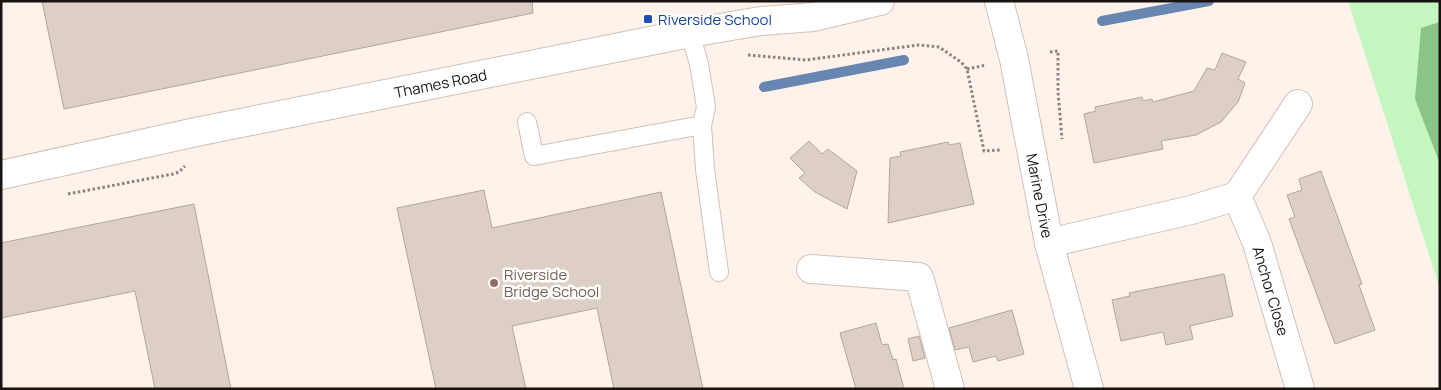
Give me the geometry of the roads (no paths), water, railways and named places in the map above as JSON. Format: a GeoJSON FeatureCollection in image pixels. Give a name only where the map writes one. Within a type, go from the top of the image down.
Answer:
{"type":"FeatureCollection","features":[{"type":"Feature","properties":{"kind":"street","name":"Thames Road"},"geometry":{"type":"LineString","coordinates":[[1,175],[196,132],[690,33],[761,21],[814,17],[880,1]]}},
{"type":"Feature","properties":{"kind":"street","name":"Marine Drive"},"geometry":{"type":"LineString","coordinates":[[999,1],[1014,59],[1050,242],[1089,389]]}},
{"type":"Feature","properties":{"kind":"street"},"geometry":{"type":"LineString","coordinates":[[1050,242],[1191,210],[1237,196],[1298,104]]}},
{"type":"Feature","properties":{"kind":"street","name":"Anchor Close"},"geometry":{"type":"LineString","coordinates":[[1237,196],[1257,243],[1300,389]]}},
{"type":"Feature","properties":{"kind":"street"},"geometry":{"type":"LineString","coordinates":[[812,269],[919,277],[950,389]]}},
{"type":"Feature","properties":{"kind":"lane"},"geometry":{"type":"LineString","coordinates":[[690,33],[699,64],[705,101],[702,124],[705,169],[719,272]]}},
{"type":"Feature","properties":{"kind":"lane"},"geometry":{"type":"LineString","coordinates":[[527,122],[534,156],[702,124]]}},
{"type":"Feature","properties":{"kind":"waterway"},"geometry":{"type":"LineString","coordinates":[[1102,21],[1209,1]]}},
{"type":"Feature","properties":{"kind":"waterway"},"geometry":{"type":"LineString","coordinates":[[764,87],[904,60]]}},
{"type":"Feature","properties":{"kind":"place","name":"Riverside School"},"geometry":{"type":"Point","coordinates":[648,19]}},
{"type":"Feature","properties":{"kind":"place","name":"Riverside Bridge School"},"geometry":{"type":"Point","coordinates":[494,283]}}]}
